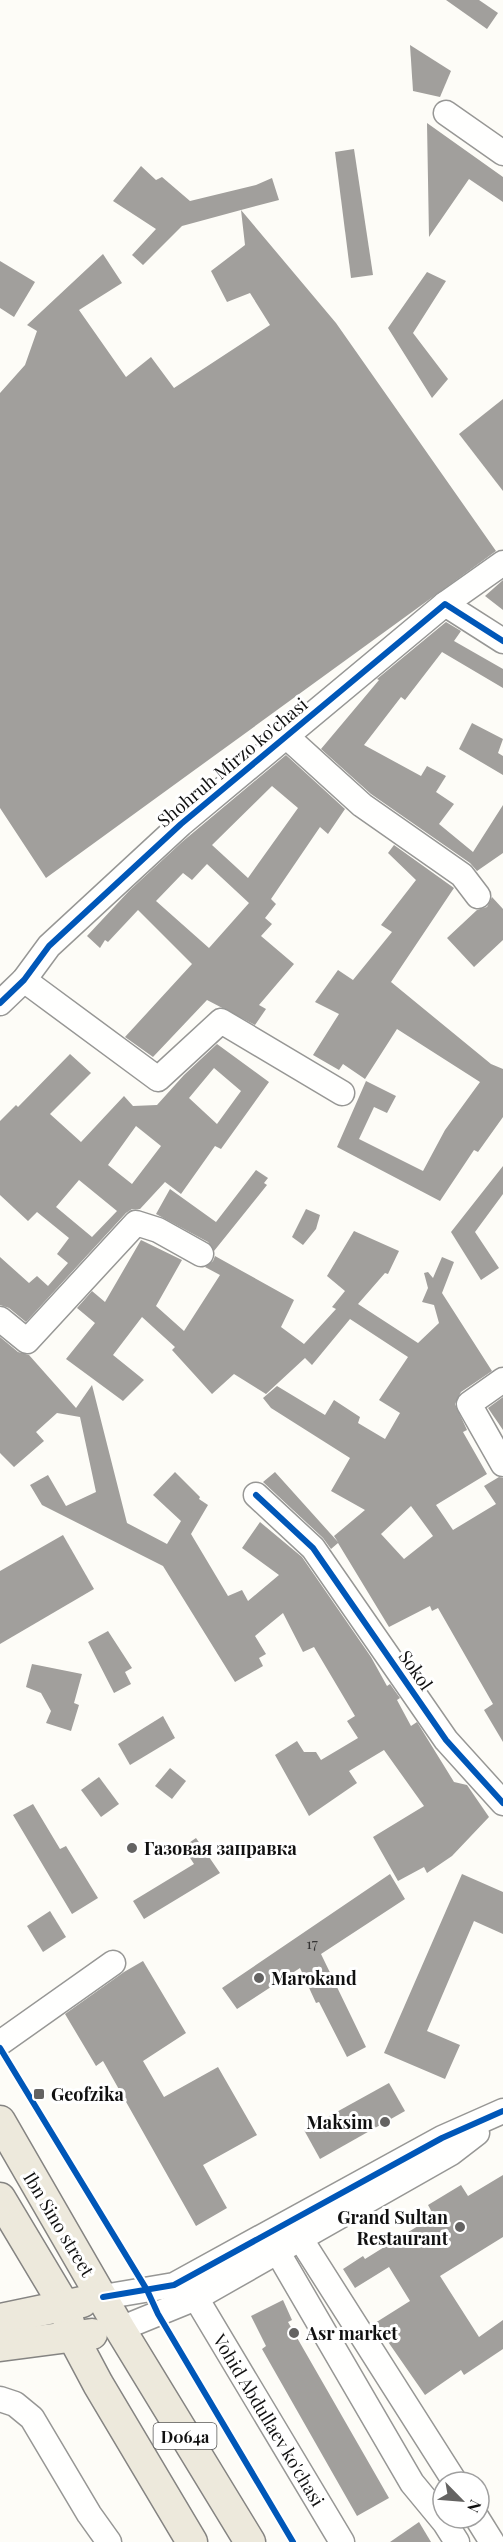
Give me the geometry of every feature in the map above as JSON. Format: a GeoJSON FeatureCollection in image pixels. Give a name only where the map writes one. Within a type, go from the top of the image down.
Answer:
{"type":"FeatureCollection","features":[{"type":"Feature","properties":{"kind":"main road","name":"Ibn Sino street"},"geometry":{"type":"LineString","coordinates":[[0,2121],[120,2329],[250,2542]]}},
{"type":"Feature","properties":{"kind":"main road","name":"Ibn Sino street"},"geometry":{"type":"LineString","coordinates":[[0,2198],[64,2306],[74,2337],[98,2384],[192,2542]]}},
{"type":"Feature","properties":{"kind":"main road"},"geometry":{"type":"LineString","coordinates":[[0,2319],[102,2297]]}},
{"type":"Feature","properties":{"kind":"main road"},"geometry":{"type":"LineString","coordinates":[[0,2346],[120,2329]]}},
{"type":"Feature","properties":{"kind":"street"},"geometry":{"type":"LineString","coordinates":[[446,112],[503,153]]}},
{"type":"Feature","properties":{"kind":"street","name":"Shohruh Mirzo ko'chasi"},"geometry":{"type":"LineString","coordinates":[[0,1003],[24,980],[49,946],[181,824],[445,604],[503,563]]}},
{"type":"Feature","properties":{"kind":"street"},"geometry":{"type":"LineString","coordinates":[[445,604],[503,641]]}},
{"type":"Feature","properties":{"kind":"street"},"geometry":{"type":"LineString","coordinates":[[286,736],[362,805],[462,875],[478,896]]}},
{"type":"Feature","properties":{"kind":"street"},"geometry":{"type":"LineString","coordinates":[[24,980],[158,1079],[221,1021],[342,1093]]}},
{"type":"Feature","properties":{"kind":"street"},"geometry":{"type":"LineString","coordinates":[[0,1319],[27,1341],[136,1223],[158,1230],[201,1254]]}},
{"type":"Feature","properties":{"kind":"street"},"geometry":{"type":"LineString","coordinates":[[503,1380],[469,1404],[503,1464]]}},
{"type":"Feature","properties":{"kind":"street","name":"Sokol"},"geometry":{"type":"LineString","coordinates":[[256,1495],[313,1548],[446,1740],[503,1803]]}},
{"type":"Feature","properties":{"kind":"street"},"geometry":{"type":"LineString","coordinates":[[0,2043],[113,1963]]}},
{"type":"Feature","properties":{"kind":"street"},"geometry":{"type":"LineString","coordinates":[[120,2329],[196,2298],[451,2153],[503,2112]]}},
{"type":"Feature","properties":{"kind":"street"},"geometry":{"type":"LineString","coordinates":[[102,2297],[174,2285],[442,2138],[503,2112]]}},
{"type":"Feature","properties":{"kind":"street"},"geometry":{"type":"LineString","coordinates":[[300,2238],[447,2470]]}},
{"type":"Feature","properties":{"kind":"street"},"geometry":{"type":"LineString","coordinates":[[277,2251],[412,2483],[457,2542]]}},
{"type":"Feature","properties":{"kind":"street","name":"Vohid Abdullaev ko'chasi"},"geometry":{"type":"LineString","coordinates":[[196,2298],[342,2542]]}},
{"type":"Feature","properties":{"kind":"street"},"geometry":{"type":"LineString","coordinates":[[0,2399],[15,2404],[32,2418],[88,2514],[109,2542]]}},
{"type":"Feature","properties":{"kind":"building"},"geometry":{"type":"Polygon","coordinates":[[[446,0],[479,0],[498,13],[487,29],[446,0]]]}},
{"type":"Feature","properties":{"kind":"building"},"geometry":{"type":"Polygon","coordinates":[[[410,45],[451,71],[440,97],[413,91],[410,45]]]}},
{"type":"Feature","properties":{"kind":"building"},"geometry":{"type":"Polygon","coordinates":[[[427,123],[503,177],[503,202],[469,179],[429,237],[427,123]]]}},
{"type":"Feature","properties":{"kind":"building"},"geometry":{"type":"Polygon","coordinates":[[[354,149],[373,275],[351,278],[335,152],[354,149]]]}},
{"type":"Feature","properties":{"kind":"building"},"geometry":{"type":"Polygon","coordinates":[[[141,166],[156,180],[162,177],[190,201],[256,185],[272,178],[279,200],[182,226],[143,265],[132,255],[156,229],[113,201],[141,166]]]}},
{"type":"Feature","properties":{"kind":"building"},"geometry":{"type":"Polygon","coordinates":[[[241,210],[336,323],[496,551],[46,878],[0,808],[0,393],[25,365],[37,331],[27,325],[103,254],[122,283],[79,310],[126,377],[151,357],[174,388],[270,325],[250,293],[227,302],[211,271],[245,245],[241,210]]]}},
{"type":"Feature","properties":{"kind":"building"},"geometry":{"type":"Polygon","coordinates":[[[0,261],[35,282],[14,317],[0,308],[0,261]]]}},
{"type":"Feature","properties":{"kind":"building"},"geometry":{"type":"Polygon","coordinates":[[[427,272],[446,281],[413,333],[448,379],[432,398],[388,328],[427,272]]]}},
{"type":"Feature","properties":{"kind":"building"},"geometry":{"type":"Polygon","coordinates":[[[503,399],[503,491],[459,434],[503,399]]]}},
{"type":"Feature","properties":{"kind":"building"},"geometry":{"type":"Polygon","coordinates":[[[503,580],[503,610],[485,596],[503,580]]]}},
{"type":"Feature","properties":{"kind":"building"},"geometry":{"type":"Polygon","coordinates":[[[446,622],[461,631],[454,641],[503,669],[503,688],[442,652],[405,700],[401,697],[364,745],[421,776],[427,766],[446,776],[436,792],[454,804],[439,824],[473,852],[503,805],[503,853],[477,871],[470,863],[371,794],[321,749],[379,680],[377,679],[446,622]]]}},
{"type":"Feature","properties":{"kind":"building"},"geometry":{"type":"Polygon","coordinates":[[[472,723],[503,739],[498,753],[503,756],[503,775],[459,749],[472,723]]]}},
{"type":"Feature","properties":{"kind":"building"},"geometry":{"type":"Polygon","coordinates":[[[286,755],[345,809],[328,834],[320,827],[271,899],[276,904],[265,918],[272,924],[261,936],[294,964],[259,1005],[266,1009],[255,1025],[207,1000],[153,1057],[125,1037],[192,964],[138,910],[108,942],[105,940],[100,948],[87,936],[129,891],[182,842],[286,755]],[[272,786],[212,845],[248,878],[298,808],[272,786]],[[207,864],[192,880],[183,873],[156,901],[209,948],[249,903],[207,864]]]}},
{"type":"Feature","properties":{"kind":"building"},"geometry":{"type":"Polygon","coordinates":[[[394,845],[454,888],[391,982],[491,1064],[503,1069],[503,1117],[478,1152],[474,1150],[440,1201],[337,1147],[366,1081],[396,1096],[387,1113],[374,1107],[359,1139],[423,1171],[445,1130],[480,1082],[397,1029],[365,1079],[343,1064],[339,1070],[313,1055],[339,1014],[315,1002],[338,970],[353,980],[392,932],[381,925],[416,880],[388,853],[394,845]]]}},
{"type":"Feature","properties":{"kind":"building"},"geometry":{"type":"Polygon","coordinates":[[[492,897],[503,909],[503,940],[474,967],[447,938],[477,910],[487,907],[492,897]]]}},
{"type":"Feature","properties":{"kind":"building"},"geometry":{"type":"Polygon","coordinates":[[[217,1044],[269,1082],[221,1149],[215,1146],[181,1194],[165,1182],[140,1209],[132,1209],[126,1213],[26,1322],[9,1308],[0,1305],[0,1257],[29,1283],[37,1276],[48,1286],[68,1263],[57,1254],[69,1238],[37,1212],[28,1221],[0,1195],[0,1121],[16,1105],[18,1107],[70,1054],[91,1073],[50,1114],[81,1142],[124,1096],[133,1106],[157,1105],[217,1044]],[[214,1068],[189,1098],[217,1124],[241,1091],[214,1068]],[[136,1126],[108,1165],[132,1184],[161,1146],[136,1126]],[[79,1180],[56,1207],[92,1237],[117,1211],[79,1180]]]}},
{"type":"Feature","properties":{"kind":"building"},"geometry":{"type":"Polygon","coordinates":[[[503,1166],[503,1194],[475,1232],[499,1268],[481,1280],[451,1232],[503,1166]]]}},
{"type":"Feature","properties":{"kind":"building"},"geometry":{"type":"Polygon","coordinates":[[[256,1170],[268,1178],[264,1183],[267,1185],[214,1251],[208,1242],[156,1214],[170,1189],[216,1222],[256,1170]]]}},
{"type":"Feature","properties":{"kind":"building"},"geometry":{"type":"Polygon","coordinates":[[[306,1209],[320,1215],[316,1229],[303,1245],[292,1237],[306,1209]]]}},
{"type":"Feature","properties":{"kind":"building"},"geometry":{"type":"Polygon","coordinates":[[[354,1231],[399,1251],[388,1274],[385,1273],[358,1304],[418,1343],[439,1323],[434,1305],[422,1302],[428,1288],[424,1273],[428,1272],[433,1278],[442,1257],[454,1262],[442,1293],[492,1371],[461,1392],[455,1404],[467,1430],[463,1432],[487,1474],[436,1505],[453,1530],[496,1504],[484,1486],[499,1477],[503,1478],[503,1742],[484,1710],[493,1704],[438,1608],[432,1611],[430,1606],[389,1627],[338,1543],[331,1549],[323,1538],[263,1482],[275,1472],[338,1542],[334,1536],[365,1510],[331,1491],[350,1458],[271,1408],[263,1398],[277,1386],[325,1415],[334,1400],[360,1417],[358,1423],[385,1439],[400,1413],[379,1400],[408,1357],[350,1319],[312,1365],[305,1358],[266,1394],[234,1374],[212,1394],[172,1350],[175,1347],[142,1317],[113,1355],[144,1380],[123,1401],[66,1359],[95,1323],[77,1308],[92,1291],[105,1302],[141,1240],[182,1260],[156,1306],[184,1331],[220,1275],[205,1267],[213,1261],[215,1256],[294,1300],[281,1327],[304,1344],[336,1309],[332,1307],[345,1291],[327,1276],[354,1231]],[[411,1506],[381,1534],[404,1559],[433,1536],[411,1506]]]}},
{"type":"Feature","properties":{"kind":"building"},"geometry":{"type":"Polygon","coordinates":[[[0,1337],[18,1352],[29,1355],[76,1408],[92,1385],[127,1523],[167,1544],[181,1521],[153,1495],[175,1472],[200,1497],[199,1499],[208,1505],[191,1534],[228,1596],[242,1590],[248,1601],[279,1575],[242,1548],[260,1522],[302,1557],[371,1657],[387,1686],[390,1684],[400,1698],[397,1700],[411,1726],[417,1722],[454,1782],[467,1785],[489,1817],[452,1856],[427,1873],[424,1867],[398,1881],[373,1837],[424,1806],[384,1750],[349,1771],[357,1783],[309,1816],[275,1755],[297,1741],[304,1752],[316,1752],[321,1760],[358,1738],[347,1721],[355,1716],[314,1647],[303,1652],[283,1613],[255,1636],[266,1654],[259,1658],[263,1666],[235,1682],[163,1566],[42,1505],[30,1485],[48,1475],[66,1506],[96,1492],[80,1417],[57,1413],[36,1432],[44,1441],[14,1467],[0,1453],[0,1337]]]}},
{"type":"Feature","properties":{"kind":"building"},"geometry":{"type":"Polygon","coordinates":[[[503,1397],[503,1430],[488,1408],[503,1397]]]}},
{"type":"Feature","properties":{"kind":"building"},"geometry":{"type":"Polygon","coordinates":[[[63,1535],[94,1589],[0,1644],[0,1571],[63,1535]]]}},
{"type":"Feature","properties":{"kind":"building"},"geometry":{"type":"Polygon","coordinates":[[[108,1631],[132,1668],[125,1672],[131,1684],[114,1693],[88,1642],[108,1631]]]}},
{"type":"Feature","properties":{"kind":"building"},"geometry":{"type":"Polygon","coordinates":[[[32,1664],[82,1674],[74,1703],[79,1705],[71,1731],[46,1723],[51,1711],[41,1693],[26,1687],[32,1664]]]}},
{"type":"Feature","properties":{"kind":"building"},"geometry":{"type":"Polygon","coordinates":[[[163,1716],[175,1738],[130,1765],[118,1744],[163,1716]]]}},
{"type":"Feature","properties":{"kind":"building"},"geometry":{"type":"Polygon","coordinates":[[[170,1768],[186,1781],[172,1799],[155,1786],[170,1768]]]}},
{"type":"Feature","properties":{"kind":"building"},"geometry":{"type":"Polygon","coordinates":[[[99,1777],[119,1804],[101,1817],[81,1790],[99,1777]]]}},
{"type":"Feature","properties":{"kind":"building"},"geometry":{"type":"Polygon","coordinates":[[[33,1804],[60,1849],[66,1846],[98,1898],[72,1914],[13,1815],[33,1804]]]}},
{"type":"Feature","properties":{"kind":"building"},"geometry":{"type":"Polygon","coordinates":[[[196,1838],[220,1873],[144,1919],[133,1901],[194,1864],[183,1847],[196,1838]]]}},
{"type":"Feature","properties":{"kind":"building"},"geometry":{"type":"Polygon","coordinates":[[[390,1874],[405,1899],[321,1954],[366,2047],[347,2057],[319,2002],[316,2003],[300,1968],[237,2009],[222,1988],[390,1874]]]}},
{"type":"Feature","properties":{"kind":"building"},"geometry":{"type":"Polygon","coordinates":[[[462,1874],[503,1892],[503,1934],[474,1921],[427,2031],[460,2045],[445,2079],[384,2053],[462,1874]]]}},
{"type":"Feature","properties":{"kind":"building"},"geometry":{"type":"Polygon","coordinates":[[[50,1911],[66,1937],[43,1952],[27,1926],[50,1911]]]}},
{"type":"Feature","properties":{"kind":"building"},"geometry":{"type":"Polygon","coordinates":[[[143,1961],[186,2033],[143,2061],[164,2097],[218,2067],[257,2135],[203,2165],[227,2208],[196,2226],[103,2061],[96,2066],[65,2014],[143,1961]]]}},
{"type":"Feature","properties":{"kind":"building"},"geometry":{"type":"Polygon","coordinates":[[[389,2083],[405,2111],[320,2159],[304,2130],[389,2083]]]}},
{"type":"Feature","properties":{"kind":"building"},"geometry":{"type":"Polygon","coordinates":[[[503,2175],[503,2237],[440,2276],[479,2337],[503,2320],[503,2349],[464,2375],[461,2370],[425,2395],[375,2323],[410,2301],[389,2267],[355,2288],[343,2269],[363,2256],[365,2259],[434,2216],[428,2205],[461,2185],[468,2196],[503,2175]]]}},
{"type":"Feature","properties":{"kind":"building"},"geometry":{"type":"Polygon","coordinates":[[[283,2300],[292,2320],[288,2322],[389,2498],[357,2516],[262,2349],[266,2346],[251,2316],[283,2300]]]}},
{"type":"Feature","properties":{"kind":"building"},"geometry":{"type":"Polygon","coordinates":[[[419,2522],[431,2542],[390,2542],[419,2522]]]}},
{"type":"Feature","properties":{"kind":"cycle path"},"geometry":{"type":"LineString","coordinates":[[0,1003],[24,980],[49,946],[181,824],[445,604],[503,641]]}},
{"type":"Feature","properties":{"kind":"cycle path"},"geometry":{"type":"LineString","coordinates":[[256,1495],[313,1548],[446,1740],[503,1803]]}},
{"type":"Feature","properties":{"kind":"cycle path"},"geometry":{"type":"LineString","coordinates":[[0,2048],[147,2290],[158,2314],[293,2542]]}},
{"type":"Feature","properties":{"kind":"cycle path"},"geometry":{"type":"LineString","coordinates":[[103,2297],[174,2285],[442,2138],[503,2111]]}},
{"type":"Feature","properties":{"kind":"place","name":"Газовая заправка"},"geometry":{"type":"Point","coordinates":[132,1848]}},
{"type":"Feature","properties":{"kind":"place","name":"Marokand"},"geometry":{"type":"Point","coordinates":[259,1978]}},
{"type":"Feature","properties":{"kind":"place","name":"Geofzika"},"geometry":{"type":"Point","coordinates":[39,2094]}},
{"type":"Feature","properties":{"kind":"place","name":"Maksim"},"geometry":{"type":"Point","coordinates":[385,2122]}},
{"type":"Feature","properties":{"kind":"place","name":"Grand Sultan Restaurant"},"geometry":{"type":"Point","coordinates":[460,2227]}},
{"type":"Feature","properties":{"kind":"place","name":"Asr market"},"geometry":{"type":"Point","coordinates":[294,2333]}}]}
